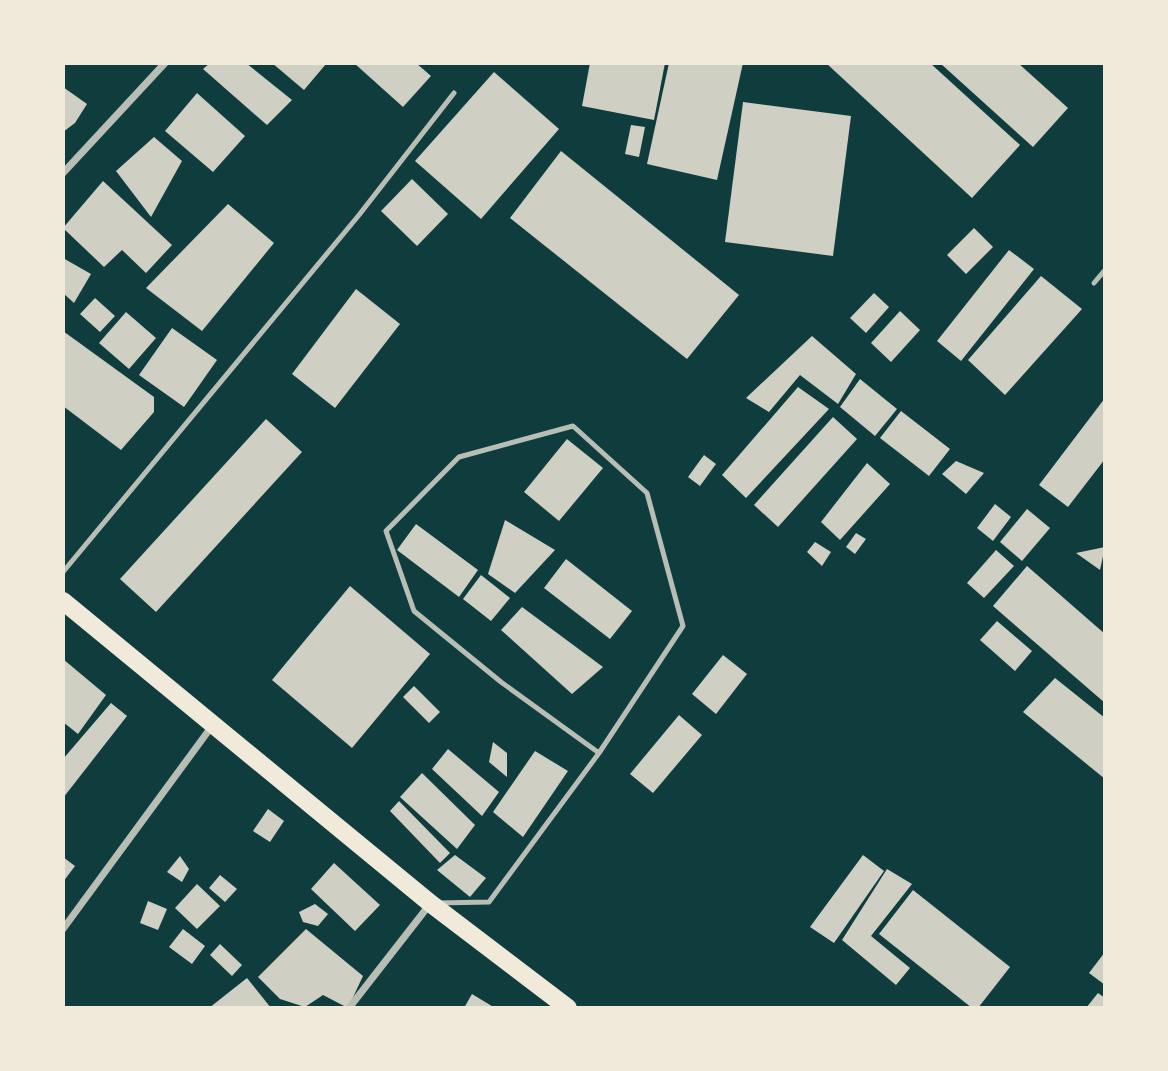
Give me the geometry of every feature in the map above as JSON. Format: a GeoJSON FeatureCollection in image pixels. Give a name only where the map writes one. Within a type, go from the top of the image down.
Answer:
{"type":"FeatureCollection","features":[{"type":"Feature","properties":{"kind":"main road"},"geometry":{"type":"LineString","coordinates":[[63,601],[430,903],[568,1008]]}},
{"type":"Feature","properties":{"kind":"street"},"geometry":{"type":"LineString","coordinates":[[63,173],[165,63]]}},
{"type":"Feature","properties":{"kind":"street"},"geometry":{"type":"LineString","coordinates":[[63,929],[214,724]]}},
{"type":"Feature","properties":{"kind":"street"},"geometry":{"type":"LineString","coordinates":[[349,1008],[430,903]]}},
{"type":"Feature","properties":{"kind":"lane"},"geometry":{"type":"LineString","coordinates":[[63,572],[359,215],[454,93]]}},
{"type":"Feature","properties":{"kind":"lane"},"geometry":{"type":"LineString","coordinates":[[1094,283],[1105,270]]}},
{"type":"Feature","properties":{"kind":"lane"},"geometry":{"type":"LineString","coordinates":[[430,903],[489,902],[599,753],[682,626],[647,493],[573,426],[459,457],[386,531],[414,611],[501,682],[599,753]]}},
{"type":"Feature","properties":{"kind":"building"},"geometry":{"type":"Polygon","coordinates":[[[210,63],[246,63],[292,100],[267,125],[203,69],[210,63]]]}},
{"type":"Feature","properties":{"kind":"building"},"geometry":{"type":"Polygon","coordinates":[[[272,63],[324,63],[326,64],[304,90],[272,63]]]}},
{"type":"Feature","properties":{"kind":"building"},"geometry":{"type":"Polygon","coordinates":[[[354,63],[416,63],[431,76],[403,107],[354,63]]]}},
{"type":"Feature","properties":{"kind":"building"},"geometry":{"type":"Polygon","coordinates":[[[590,63],[665,63],[654,120],[582,106],[590,63]]]}},
{"type":"Feature","properties":{"kind":"building"},"geometry":{"type":"Polygon","coordinates":[[[669,63],[743,63],[717,180],[647,164],[669,63]]]}},
{"type":"Feature","properties":{"kind":"building"},"geometry":{"type":"Polygon","coordinates":[[[826,63],[930,63],[1020,145],[972,198],[826,63]]]}},
{"type":"Feature","properties":{"kind":"building"},"geometry":{"type":"Polygon","coordinates":[[[940,63],[1018,63],[1068,108],[1033,147],[940,63]]]}},
{"type":"Feature","properties":{"kind":"building"},"geometry":{"type":"Polygon","coordinates":[[[494,72],[559,129],[481,219],[415,161],[494,72]]]}},
{"type":"Feature","properties":{"kind":"building"},"geometry":{"type":"Polygon","coordinates":[[[63,87],[87,104],[75,123],[63,132],[63,87]]]}},
{"type":"Feature","properties":{"kind":"building"},"geometry":{"type":"Polygon","coordinates":[[[197,93],[245,136],[213,172],[165,131],[197,93]]]}},
{"type":"Feature","properties":{"kind":"building"},"geometry":{"type":"Polygon","coordinates":[[[743,102],[851,116],[833,256],[725,242],[743,102]]]}},
{"type":"Feature","properties":{"kind":"building"},"geometry":{"type":"Polygon","coordinates":[[[631,125],[645,127],[639,157],[625,154],[631,125]]]}},
{"type":"Feature","properties":{"kind":"building"},"geometry":{"type":"Polygon","coordinates":[[[154,137],[182,161],[151,217],[116,171],[154,137]]]}},
{"type":"Feature","properties":{"kind":"building"},"geometry":{"type":"Polygon","coordinates":[[[561,151],[739,295],[687,359],[510,218],[561,151]]]}},
{"type":"Feature","properties":{"kind":"building"},"geometry":{"type":"Polygon","coordinates":[[[412,179],[448,214],[417,246],[381,211],[412,179]]]}},
{"type":"Feature","properties":{"kind":"building"},"geometry":{"type":"Polygon","coordinates":[[[103,181],[172,245],[146,273],[122,250],[104,267],[63,228],[103,181]]]}},
{"type":"Feature","properties":{"kind":"building"},"geometry":{"type":"Polygon","coordinates":[[[228,204],[274,243],[202,331],[146,288],[228,204]]]}},
{"type":"Feature","properties":{"kind":"building"},"geometry":{"type":"Polygon","coordinates":[[[974,228],[993,247],[966,274],[947,255],[974,228]]]}},
{"type":"Feature","properties":{"kind":"building"},"geometry":{"type":"Polygon","coordinates":[[[1009,250],[1034,269],[961,361],[937,341],[1009,250]]]}},
{"type":"Feature","properties":{"kind":"building"},"geometry":{"type":"Polygon","coordinates":[[[63,258],[91,274],[74,303],[63,293],[63,258]]]}},
{"type":"Feature","properties":{"kind":"building"},"geometry":{"type":"Polygon","coordinates":[[[1041,276],[1082,309],[1005,395],[968,360],[1041,276]]]}},
{"type":"Feature","properties":{"kind":"building"},"geometry":{"type":"Polygon","coordinates":[[[356,289],[400,324],[335,408],[292,374],[356,289]]]}},
{"type":"Feature","properties":{"kind":"building"},"geometry":{"type":"Polygon","coordinates":[[[874,293],[889,307],[866,333],[850,318],[874,293]]]}},
{"type":"Feature","properties":{"kind":"building"},"geometry":{"type":"Polygon","coordinates":[[[95,298],[115,316],[100,332],[80,314],[95,298]]]}},
{"type":"Feature","properties":{"kind":"building"},"geometry":{"type":"Polygon","coordinates":[[[900,311],[920,330],[891,362],[871,343],[900,311]]]}},
{"type":"Feature","properties":{"kind":"building"},"geometry":{"type":"Polygon","coordinates":[[[126,312],[156,338],[129,369],[99,343],[126,312]]]}},
{"type":"Feature","properties":{"kind":"building"},"geometry":{"type":"Polygon","coordinates":[[[172,328],[217,360],[184,407],[139,375],[172,328]]]}},
{"type":"Feature","properties":{"kind":"building"},"geometry":{"type":"Polygon","coordinates":[[[63,331],[154,397],[154,412],[121,450],[63,406],[63,331]]]}},
{"type":"Feature","properties":{"kind":"building"},"geometry":{"type":"Polygon","coordinates":[[[812,336],[856,374],[838,404],[800,375],[769,412],[746,398],[812,336]]]}},
{"type":"Feature","properties":{"kind":"building"},"geometry":{"type":"Polygon","coordinates":[[[860,379],[897,409],[875,436],[840,407],[860,379]]]}},
{"type":"Feature","properties":{"kind":"building"},"geometry":{"type":"Polygon","coordinates":[[[798,387],[829,409],[746,498],[722,475],[798,387]]]}},
{"type":"Feature","properties":{"kind":"building"},"geometry":{"type":"Polygon","coordinates":[[[1105,398],[1105,459],[1068,507],[1039,485],[1105,398]]]}},
{"type":"Feature","properties":{"kind":"building"},"geometry":{"type":"Polygon","coordinates":[[[901,411],[950,449],[929,476],[880,438],[901,411]]]}},
{"type":"Feature","properties":{"kind":"building"},"geometry":{"type":"Polygon","coordinates":[[[833,417],[857,439],[778,527],[754,505],[833,417]]]}},
{"type":"Feature","properties":{"kind":"building"},"geometry":{"type":"Polygon","coordinates":[[[266,419],[302,452],[156,612],[120,579],[266,419]]]}},
{"type":"Feature","properties":{"kind":"building"},"geometry":{"type":"Polygon","coordinates":[[[567,439],[603,468],[559,521],[524,492],[567,439]]]}},
{"type":"Feature","properties":{"kind":"building"},"geometry":{"type":"Polygon","coordinates":[[[704,455],[716,464],[700,486],[688,477],[704,455]]]}},
{"type":"Feature","properties":{"kind":"building"},"geometry":{"type":"Polygon","coordinates":[[[956,461],[984,473],[966,494],[942,474],[956,461]]]}},
{"type":"Feature","properties":{"kind":"building"},"geometry":{"type":"Polygon","coordinates":[[[867,463],[890,484],[840,540],[821,522],[867,463]]]}},
{"type":"Feature","properties":{"kind":"building"},"geometry":{"type":"Polygon","coordinates":[[[995,504],[1011,517],[993,541],[977,528],[995,504]]]}},
{"type":"Feature","properties":{"kind":"building"},"geometry":{"type":"Polygon","coordinates":[[[1027,509],[1050,528],[1022,561],[1000,542],[1027,509]]]}},
{"type":"Feature","properties":{"kind":"building"},"geometry":{"type":"Polygon","coordinates":[[[505,520],[555,550],[515,593],[488,574],[505,520]]]}},
{"type":"Feature","properties":{"kind":"building"},"geometry":{"type":"Polygon","coordinates":[[[416,524],[478,570],[459,597],[397,550],[416,524]]]}},
{"type":"Feature","properties":{"kind":"building"},"geometry":{"type":"Polygon","coordinates":[[[856,533],[866,539],[855,554],[846,547],[856,533]]]}},
{"type":"Feature","properties":{"kind":"building"},"geometry":{"type":"Polygon","coordinates":[[[815,542],[831,552],[822,566],[807,552],[815,542]]]}},
{"type":"Feature","properties":{"kind":"building"},"geometry":{"type":"Polygon","coordinates":[[[1105,547],[1100,570],[1076,553],[1105,547]]]}},
{"type":"Feature","properties":{"kind":"building"},"geometry":{"type":"Polygon","coordinates":[[[996,550],[1014,566],[984,598],[967,583],[996,550]]]}},
{"type":"Feature","properties":{"kind":"building"},"geometry":{"type":"Polygon","coordinates":[[[566,559],[632,611],[610,639],[544,588],[566,559]]]}},
{"type":"Feature","properties":{"kind":"building"},"geometry":{"type":"Polygon","coordinates":[[[1027,566],[1105,634],[1105,703],[993,606],[1027,566]]]}},
{"type":"Feature","properties":{"kind":"building"},"geometry":{"type":"Polygon","coordinates":[[[481,575],[510,598],[491,621],[463,599],[481,575]]]}},
{"type":"Feature","properties":{"kind":"building"},"geometry":{"type":"Polygon","coordinates":[[[350,586],[430,654],[352,748],[272,680],[350,586]]]}},
{"type":"Feature","properties":{"kind":"building"},"geometry":{"type":"Polygon","coordinates":[[[522,607],[603,667],[572,694],[501,630],[522,607]]]}},
{"type":"Feature","properties":{"kind":"building"},"geometry":{"type":"Polygon","coordinates":[[[997,621],[1032,651],[1015,671],[980,640],[997,621]]]}},
{"type":"Feature","properties":{"kind":"building"},"geometry":{"type":"Polygon","coordinates":[[[723,655],[747,674],[716,714],[692,694],[723,655]]]}},
{"type":"Feature","properties":{"kind":"building"},"geometry":{"type":"Polygon","coordinates":[[[63,659],[106,695],[78,734],[63,722],[63,659]]]}},
{"type":"Feature","properties":{"kind":"building"},"geometry":{"type":"Polygon","coordinates":[[[1055,678],[1105,718],[1105,779],[1023,712],[1055,678]]]}},
{"type":"Feature","properties":{"kind":"building"},"geometry":{"type":"Polygon","coordinates":[[[414,686],[440,712],[429,723],[403,697],[414,686]]]}},
{"type":"Feature","properties":{"kind":"building"},"geometry":{"type":"Polygon","coordinates":[[[111,703],[127,716],[63,798],[63,759],[111,703]]]}},
{"type":"Feature","properties":{"kind":"building"},"geometry":{"type":"Polygon","coordinates":[[[679,715],[702,735],[653,793],[630,774],[679,715]]]}},
{"type":"Feature","properties":{"kind":"building"},"geometry":{"type":"Polygon","coordinates":[[[493,742],[507,753],[507,777],[489,762],[493,742]]]}},
{"type":"Feature","properties":{"kind":"building"},"geometry":{"type":"Polygon","coordinates":[[[448,749],[499,792],[482,816],[432,769],[448,749]]]}},
{"type":"Feature","properties":{"kind":"building"},"geometry":{"type":"Polygon","coordinates":[[[535,751],[568,771],[523,837],[493,812],[535,751]]]}},
{"type":"Feature","properties":{"kind":"building"},"geometry":{"type":"Polygon","coordinates":[[[422,773],[475,825],[457,849],[400,797],[422,773]]]}},
{"type":"Feature","properties":{"kind":"building"},"geometry":{"type":"Polygon","coordinates":[[[399,801],[450,853],[440,863],[390,811],[399,801]]]}},
{"type":"Feature","properties":{"kind":"building"},"geometry":{"type":"Polygon","coordinates":[[[268,809],[284,821],[270,842],[253,831],[268,809]]]}},
{"type":"Feature","properties":{"kind":"building"},"geometry":{"type":"Polygon","coordinates":[[[455,855],[486,878],[470,897],[437,870],[455,855]]]}},
{"type":"Feature","properties":{"kind":"building"},"geometry":{"type":"Polygon","coordinates":[[[863,855],[884,871],[834,943],[810,927],[863,855]]]}},
{"type":"Feature","properties":{"kind":"building"},"geometry":{"type":"Polygon","coordinates":[[[180,856],[189,869],[182,882],[167,872],[180,856]]]}},
{"type":"Feature","properties":{"kind":"building"},"geometry":{"type":"Polygon","coordinates":[[[63,857],[75,866],[63,882],[63,857]]]}},
{"type":"Feature","properties":{"kind":"building"},"geometry":{"type":"Polygon","coordinates":[[[334,863],[380,905],[355,931],[311,889],[334,863]]]}},
{"type":"Feature","properties":{"kind":"building"},"geometry":{"type":"Polygon","coordinates":[[[887,869],[912,884],[871,936],[910,968],[896,985],[842,940],[887,869]]]}},
{"type":"Feature","properties":{"kind":"building"},"geometry":{"type":"Polygon","coordinates":[[[220,875],[237,889],[225,902],[209,888],[220,875]]]}},
{"type":"Feature","properties":{"kind":"building"},"geometry":{"type":"Polygon","coordinates":[[[197,884],[220,906],[197,929],[175,908],[197,884]]]}},
{"type":"Feature","properties":{"kind":"building"},"geometry":{"type":"Polygon","coordinates":[[[913,890],[1010,967],[978,1008],[972,1008],[879,934],[913,890]]]}},
{"type":"Feature","properties":{"kind":"building"},"geometry":{"type":"Polygon","coordinates":[[[148,901],[167,909],[158,930],[140,923],[148,901]]]}},
{"type":"Feature","properties":{"kind":"building"},"geometry":{"type":"Polygon","coordinates":[[[315,904],[328,914],[318,926],[303,922],[299,912],[315,904]]]}},
{"type":"Feature","properties":{"kind":"building"},"geometry":{"type":"Polygon","coordinates":[[[183,929],[205,946],[192,964],[169,947],[183,929]]]}},
{"type":"Feature","properties":{"kind":"building"},"geometry":{"type":"Polygon","coordinates":[[[306,929],[363,976],[348,1008],[323,995],[305,1007],[280,999],[258,977],[306,929]]]}},
{"type":"Feature","properties":{"kind":"building"},"geometry":{"type":"Polygon","coordinates":[[[220,944],[242,965],[232,976],[210,955],[220,944]]]}},
{"type":"Feature","properties":{"kind":"building"},"geometry":{"type":"Polygon","coordinates":[[[1105,952],[1105,985],[1089,973],[1105,952]]]}},
{"type":"Feature","properties":{"kind":"building"},"geometry":{"type":"Polygon","coordinates":[[[247,978],[271,1008],[209,1008],[247,978]]]}},
{"type":"Feature","properties":{"kind":"building"},"geometry":{"type":"Polygon","coordinates":[[[1098,993],[1105,998],[1105,1008],[1086,1008],[1098,993]]]}},
{"type":"Feature","properties":{"kind":"building"},"geometry":{"type":"Polygon","coordinates":[[[472,994],[495,1008],[464,1008],[472,994]]]}}]}
